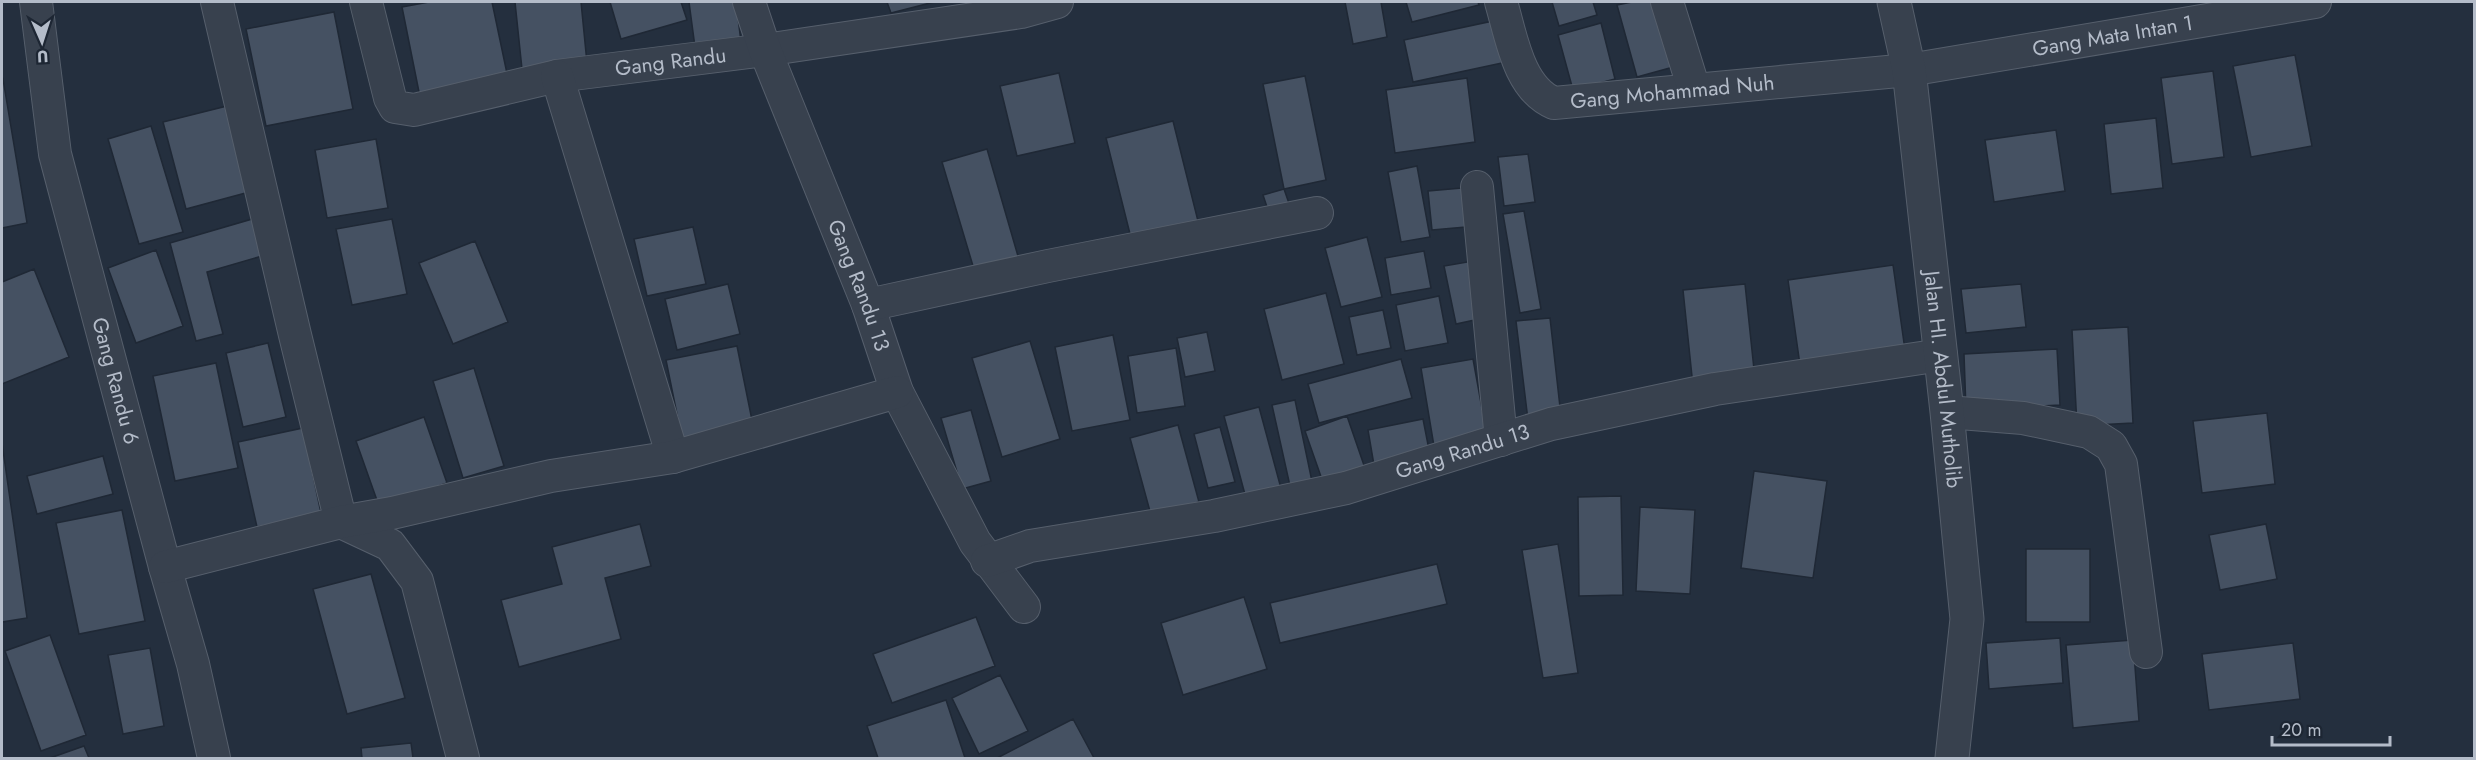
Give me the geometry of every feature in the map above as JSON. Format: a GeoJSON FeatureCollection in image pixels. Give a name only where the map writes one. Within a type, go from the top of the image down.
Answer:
{"type":"FeatureCollection","features":[{"type":"Feature","properties":{"kind":"street","name":"Gang Randu 6"},"geometry":{"type":"LineString","coordinates":[[36,2],[55,154],[193,664],[214,759]]}},
{"type":"Feature","properties":{"kind":"street"},"geometry":{"type":"LineString","coordinates":[[217,2],[341,522]]}},
{"type":"Feature","properties":{"kind":"street","name":"Gang Randu"},"geometry":{"type":"LineString","coordinates":[[366,2],[390,98],[395,107],[414,110],[557,76],[765,50],[1057,2]]}},
{"type":"Feature","properties":{"kind":"street","name":"Gang Randu 13"},"geometry":{"type":"LineString","coordinates":[[749,2],[765,50],[868,305],[897,393],[975,542],[987,561],[1024,607]]}},
{"type":"Feature","properties":{"kind":"street","name":"Gang Mohammad Nuh"},"geometry":{"type":"LineString","coordinates":[[1501,2],[1532,89],[1542,98],[1554,103],[1909,70]]}},
{"type":"Feature","properties":{"kind":"street"},"geometry":{"type":"LineString","coordinates":[[1667,2],[1694,89]]}},
{"type":"Feature","properties":{"kind":"street","name":"Jalan HI. Abdul Mutholib"},"geometry":{"type":"LineString","coordinates":[[1894,2],[1909,70],[1941,355],[1967,619],[1952,759]]}},
{"type":"Feature","properties":{"kind":"street","name":"Gang Mata Intan 1"},"geometry":{"type":"LineString","coordinates":[[1909,70],[2315,2]]}},
{"type":"Feature","properties":{"kind":"street"},"geometry":{"type":"LineString","coordinates":[[557,76],[673,457]]}},
{"type":"Feature","properties":{"kind":"street"},"geometry":{"type":"LineString","coordinates":[[1477,187],[1501,440]]}},
{"type":"Feature","properties":{"kind":"street"},"geometry":{"type":"LineString","coordinates":[[868,305],[1048,266],[1317,213]]}},
{"type":"Feature","properties":{"kind":"street","name":"Gang Randu 13"},"geometry":{"type":"LineString","coordinates":[[987,561],[1030,546],[1214,516],[1346,488],[1551,424],[1715,389],[1941,355]]}},
{"type":"Feature","properties":{"kind":"street"},"geometry":{"type":"LineString","coordinates":[[165,567],[341,522],[392,513],[551,476],[673,457],[897,393]]}},
{"type":"Feature","properties":{"kind":"street"},"geometry":{"type":"LineString","coordinates":[[1947,412],[2023,418],[2089,432],[2110,446],[2121,464],[2146,652]]}},
{"type":"Feature","properties":{"kind":"street"},"geometry":{"type":"LineString","coordinates":[[341,522],[390,545],[417,581],[463,759]]}},
{"type":"Feature","properties":{"kind":"building"},"geometry":{"type":"Polygon","coordinates":[[[429,2],[492,2],[509,83],[421,102],[402,7],[429,2]]]}},
{"type":"Feature","properties":{"kind":"building"},"geometry":{"type":"Polygon","coordinates":[[[515,2],[581,2],[587,63],[522,69],[515,2]]]}},
{"type":"Feature","properties":{"kind":"building"},"geometry":{"type":"Polygon","coordinates":[[[610,2],[681,2],[687,20],[621,39],[610,2]]]}},
{"type":"Feature","properties":{"kind":"building"},"geometry":{"type":"Polygon","coordinates":[[[689,2],[736,2],[741,42],[695,47],[689,2]]]}},
{"type":"Feature","properties":{"kind":"building"},"geometry":{"type":"Polygon","coordinates":[[[887,2],[934,2],[891,13],[887,2]]]}},
{"type":"Feature","properties":{"kind":"building"},"geometry":{"type":"Polygon","coordinates":[[[1345,2],[1381,2],[1387,37],[1353,44],[1345,2]]]}},
{"type":"Feature","properties":{"kind":"building"},"geometry":{"type":"Polygon","coordinates":[[[1406,2],[1478,2],[1479,5],[1412,22],[1406,2]]]}},
{"type":"Feature","properties":{"kind":"building"},"geometry":{"type":"Polygon","coordinates":[[[1552,2],[1593,2],[1597,15],[1559,26],[1552,2]]]}},
{"type":"Feature","properties":{"kind":"building"},"geometry":{"type":"Polygon","coordinates":[[[1632,2],[1659,2],[1677,66],[1637,77],[1617,5],[1632,2]]]}},
{"type":"Feature","properties":{"kind":"building"},"geometry":{"type":"Polygon","coordinates":[[[334,12],[353,109],[266,126],[246,29],[334,12]]]}},
{"type":"Feature","properties":{"kind":"building"},"geometry":{"type":"Polygon","coordinates":[[[1493,21],[1502,63],[1413,82],[1404,40],[1493,21]]]}},
{"type":"Feature","properties":{"kind":"building"},"geometry":{"type":"Polygon","coordinates":[[[1601,23],[1615,79],[1573,90],[1558,35],[1601,23]]]}},
{"type":"Feature","properties":{"kind":"building"},"geometry":{"type":"Polygon","coordinates":[[[2295,55],[2312,146],[2251,157],[2233,66],[2295,55]]]}},
{"type":"Feature","properties":{"kind":"building"},"geometry":{"type":"Polygon","coordinates":[[[2213,71],[2224,157],[2172,164],[2161,78],[2213,71]]]}},
{"type":"Feature","properties":{"kind":"building"},"geometry":{"type":"Polygon","coordinates":[[[1059,73],[1075,143],[1017,156],[1000,86],[1059,73]]]}},
{"type":"Feature","properties":{"kind":"building"},"geometry":{"type":"Polygon","coordinates":[[[1305,76],[1326,180],[1284,189],[1263,84],[1305,76]]]}},
{"type":"Feature","properties":{"kind":"building"},"geometry":{"type":"Polygon","coordinates":[[[1467,78],[1475,142],[1395,153],[1386,90],[1467,78]]]}},
{"type":"Feature","properties":{"kind":"building"},"geometry":{"type":"Polygon","coordinates":[[[2,80],[27,223],[2,228],[2,80]]]}},
{"type":"Feature","properties":{"kind":"building"},"geometry":{"type":"Polygon","coordinates":[[[231,105],[253,191],[186,209],[163,122],[231,105]]]}},
{"type":"Feature","properties":{"kind":"building"},"geometry":{"type":"Polygon","coordinates":[[[2156,118],[2163,188],[2111,194],[2104,124],[2156,118]]]}},
{"type":"Feature","properties":{"kind":"building"},"geometry":{"type":"Polygon","coordinates":[[[1173,121],[1198,221],[1131,238],[1106,138],[1173,121]]]}},
{"type":"Feature","properties":{"kind":"building"},"geometry":{"type":"Polygon","coordinates":[[[151,126],[183,232],[139,244],[108,139],[151,126]]]}},
{"type":"Feature","properties":{"kind":"building"},"geometry":{"type":"Polygon","coordinates":[[[2056,130],[2065,191],[1994,202],[1985,140],[2056,130]]]}},
{"type":"Feature","properties":{"kind":"building"},"geometry":{"type":"Polygon","coordinates":[[[376,139],[388,208],[327,218],[315,150],[376,139]]]}},
{"type":"Feature","properties":{"kind":"building"},"geometry":{"type":"Polygon","coordinates":[[[987,149],[1020,263],[976,276],[942,162],[987,149]]]}},
{"type":"Feature","properties":{"kind":"building"},"geometry":{"type":"Polygon","coordinates":[[[1528,154],[1535,202],[1504,206],[1498,157],[1528,154]]]}},
{"type":"Feature","properties":{"kind":"building"},"geometry":{"type":"Polygon","coordinates":[[[1417,166],[1430,237],[1401,242],[1388,172],[1417,166]]]}},
{"type":"Feature","properties":{"kind":"building"},"geometry":{"type":"Polygon","coordinates":[[[1462,188],[1466,227],[1432,230],[1428,191],[1462,188]]]}},
{"type":"Feature","properties":{"kind":"building"},"geometry":{"type":"Polygon","coordinates":[[[1284,189],[1292,212],[1271,219],[1263,195],[1284,189]]]}},
{"type":"Feature","properties":{"kind":"building"},"geometry":{"type":"Polygon","coordinates":[[[1524,211],[1541,309],[1520,313],[1503,214],[1524,211]]]}},
{"type":"Feature","properties":{"kind":"building"},"geometry":{"type":"Polygon","coordinates":[[[259,217],[269,254],[207,272],[223,334],[196,341],[170,243],[259,217]]]}},
{"type":"Feature","properties":{"kind":"building"},"geometry":{"type":"Polygon","coordinates":[[[392,219],[407,294],[352,305],[336,229],[392,219]]]}},
{"type":"Feature","properties":{"kind":"building"},"geometry":{"type":"Polygon","coordinates":[[[693,227],[706,284],[647,296],[634,239],[693,227]]]}},
{"type":"Feature","properties":{"kind":"building"},"geometry":{"type":"Polygon","coordinates":[[[1367,237],[1382,297],[1341,307],[1325,248],[1367,237]]]}},
{"type":"Feature","properties":{"kind":"building"},"geometry":{"type":"Polygon","coordinates":[[[475,241],[508,322],[453,344],[419,263],[475,241]]]}},
{"type":"Feature","properties":{"kind":"building"},"geometry":{"type":"Polygon","coordinates":[[[156,250],[183,326],[136,343],[108,268],[156,250]]]}},
{"type":"Feature","properties":{"kind":"building"},"geometry":{"type":"Polygon","coordinates":[[[1424,251],[1431,288],[1391,295],[1385,258],[1424,251]]]}},
{"type":"Feature","properties":{"kind":"building"},"geometry":{"type":"Polygon","coordinates":[[[1473,261],[1484,318],[1456,324],[1444,266],[1473,261]]]}},
{"type":"Feature","properties":{"kind":"building"},"geometry":{"type":"Polygon","coordinates":[[[1893,265],[1905,350],[1800,365],[1788,280],[1893,265]]]}},
{"type":"Feature","properties":{"kind":"building"},"geometry":{"type":"Polygon","coordinates":[[[34,269],[69,357],[2,384],[2,282],[34,269]]]}},
{"type":"Feature","properties":{"kind":"building"},"geometry":{"type":"Polygon","coordinates":[[[728,284],[740,334],[677,350],[665,299],[728,284]]]}},
{"type":"Feature","properties":{"kind":"building"},"geometry":{"type":"Polygon","coordinates":[[[1745,284],[1755,379],[1693,386],[1683,290],[1745,284]]]}},
{"type":"Feature","properties":{"kind":"building"},"geometry":{"type":"Polygon","coordinates":[[[2021,284],[2026,327],[1966,333],[1961,289],[2021,284]]]}},
{"type":"Feature","properties":{"kind":"building"},"geometry":{"type":"Polygon","coordinates":[[[1326,293],[1344,364],[1282,380],[1264,309],[1326,293]]]}},
{"type":"Feature","properties":{"kind":"building"},"geometry":{"type":"Polygon","coordinates":[[[1439,296],[1448,343],[1405,351],[1396,305],[1439,296]]]}},
{"type":"Feature","properties":{"kind":"building"},"geometry":{"type":"Polygon","coordinates":[[[1383,310],[1391,348],[1357,355],[1349,317],[1383,310]]]}},
{"type":"Feature","properties":{"kind":"building"},"geometry":{"type":"Polygon","coordinates":[[[1550,318],[1561,416],[1528,420],[1516,321],[1550,318]]]}},
{"type":"Feature","properties":{"kind":"building"},"geometry":{"type":"Polygon","coordinates":[[[2128,327],[2133,423],[2077,426],[2072,330],[2128,327]]]}},
{"type":"Feature","properties":{"kind":"building"},"geometry":{"type":"Polygon","coordinates":[[[1207,332],[1215,371],[1185,377],[1177,338],[1207,332]]]}},
{"type":"Feature","properties":{"kind":"building"},"geometry":{"type":"Polygon","coordinates":[[[1113,335],[1130,420],[1072,431],[1055,347],[1113,335]]]}},
{"type":"Feature","properties":{"kind":"building"},"geometry":{"type":"Polygon","coordinates":[[[1030,341],[1060,439],[1002,457],[972,358],[1030,341]]]}},
{"type":"Feature","properties":{"kind":"building"},"geometry":{"type":"Polygon","coordinates":[[[268,343],[286,417],[243,427],[226,353],[268,343]]]}},
{"type":"Feature","properties":{"kind":"building"},"geometry":{"type":"Polygon","coordinates":[[[737,346],[754,430],[683,444],[666,360],[737,346]]]}},
{"type":"Feature","properties":{"kind":"building"},"geometry":{"type":"Polygon","coordinates":[[[1176,348],[1185,406],[1137,413],[1128,356],[1176,348]]]}},
{"type":"Feature","properties":{"kind":"building"},"geometry":{"type":"Polygon","coordinates":[[[2057,349],[2060,405],[1966,410],[1964,354],[2057,349]]]}},
{"type":"Feature","properties":{"kind":"building"},"geometry":{"type":"Polygon","coordinates":[[[1401,359],[1412,398],[1319,423],[1308,384],[1401,359]]]}},
{"type":"Feature","properties":{"kind":"building"},"geometry":{"type":"Polygon","coordinates":[[[1473,359],[1487,436],[1434,446],[1421,368],[1473,359]]]}},
{"type":"Feature","properties":{"kind":"building"},"geometry":{"type":"Polygon","coordinates":[[[216,363],[238,468],[175,481],[153,376],[216,363]]]}},
{"type":"Feature","properties":{"kind":"building"},"geometry":{"type":"Polygon","coordinates":[[[474,368],[504,466],[463,478],[433,381],[474,368]]]}},
{"type":"Feature","properties":{"kind":"building"},"geometry":{"type":"Polygon","coordinates":[[[1295,400],[1314,491],[1292,495],[1272,405],[1295,400]]]}},
{"type":"Feature","properties":{"kind":"building"},"geometry":{"type":"Polygon","coordinates":[[[1259,407],[1282,492],[1247,502],[1224,416],[1259,407]]]}},
{"type":"Feature","properties":{"kind":"building"},"geometry":{"type":"Polygon","coordinates":[[[971,410],[991,481],[962,489],[941,418],[971,410]]]}},
{"type":"Feature","properties":{"kind":"building"},"geometry":{"type":"Polygon","coordinates":[[[2267,413],[2275,484],[2202,493],[2193,421],[2267,413]]]}},
{"type":"Feature","properties":{"kind":"building"},"geometry":{"type":"Polygon","coordinates":[[[1347,416],[1367,474],[1325,488],[1305,431],[1347,416]]]}},
{"type":"Feature","properties":{"kind":"building"},"geometry":{"type":"Polygon","coordinates":[[[424,417],[447,483],[379,506],[356,441],[424,417]]]}},
{"type":"Feature","properties":{"kind":"building"},"geometry":{"type":"Polygon","coordinates":[[[1423,419],[1431,460],[1375,471],[1368,430],[1423,419]]]}},
{"type":"Feature","properties":{"kind":"building"},"geometry":{"type":"Polygon","coordinates":[[[1178,425],[1199,502],[1151,515],[1130,438],[1178,425]]]}},
{"type":"Feature","properties":{"kind":"building"},"geometry":{"type":"Polygon","coordinates":[[[1220,427],[1235,482],[1208,488],[1194,434],[1220,427]]]}},
{"type":"Feature","properties":{"kind":"building"},"geometry":{"type":"Polygon","coordinates":[[[303,428],[321,513],[257,527],[238,442],[303,428]]]}},
{"type":"Feature","properties":{"kind":"building"},"geometry":{"type":"Polygon","coordinates":[[[2,443],[27,618],[2,622],[2,443]]]}},
{"type":"Feature","properties":{"kind":"building"},"geometry":{"type":"Polygon","coordinates":[[[103,456],[113,494],[37,514],[27,476],[103,456]]]}},
{"type":"Feature","properties":{"kind":"building"},"geometry":{"type":"Polygon","coordinates":[[[1754,471],[1827,481],[1813,578],[1741,568],[1754,471]]]}},
{"type":"Feature","properties":{"kind":"building"},"geometry":{"type":"Polygon","coordinates":[[[1621,496],[1623,595],[1579,596],[1578,497],[1621,496]]]}},
{"type":"Feature","properties":{"kind":"building"},"geometry":{"type":"Polygon","coordinates":[[[1640,507],[1695,510],[1690,594],[1636,591],[1640,507]]]}},
{"type":"Feature","properties":{"kind":"building"},"geometry":{"type":"Polygon","coordinates":[[[122,510],[145,621],[79,634],[56,523],[122,510]]]}},
{"type":"Feature","properties":{"kind":"building"},"geometry":{"type":"Polygon","coordinates":[[[640,524],[651,566],[605,578],[621,639],[519,667],[501,600],[562,584],[552,547],[640,524]]]}},
{"type":"Feature","properties":{"kind":"building"},"geometry":{"type":"Polygon","coordinates":[[[2266,524],[2277,579],[2220,590],[2209,535],[2266,524]]]}},
{"type":"Feature","properties":{"kind":"building"},"geometry":{"type":"Polygon","coordinates":[[[1558,544],[1578,673],[1543,678],[1522,550],[1558,544]]]}},
{"type":"Feature","properties":{"kind":"building"},"geometry":{"type":"Polygon","coordinates":[[[2026,549],[2090,549],[2090,622],[2026,622],[2026,549]]]}},
{"type":"Feature","properties":{"kind":"building"},"geometry":{"type":"Polygon","coordinates":[[[1437,564],[1447,604],[1280,643],[1270,603],[1437,564]]]}},
{"type":"Feature","properties":{"kind":"building"},"geometry":{"type":"Polygon","coordinates":[[[371,574],[405,698],[347,714],[313,589],[371,574]]]}},
{"type":"Feature","properties":{"kind":"building"},"geometry":{"type":"Polygon","coordinates":[[[1244,597],[1267,669],[1183,695],[1161,623],[1244,597]]]}},
{"type":"Feature","properties":{"kind":"building"},"geometry":{"type":"Polygon","coordinates":[[[976,617],[995,666],[892,703],[873,654],[976,617]]]}},
{"type":"Feature","properties":{"kind":"building"},"geometry":{"type":"Polygon","coordinates":[[[50,635],[86,735],[41,751],[5,651],[50,635]]]}},
{"type":"Feature","properties":{"kind":"building"},"geometry":{"type":"Polygon","coordinates":[[[2060,638],[2063,683],[1989,689],[1986,643],[2060,638]]]}},
{"type":"Feature","properties":{"kind":"building"},"geometry":{"type":"Polygon","coordinates":[[[2133,640],[2139,721],[2073,728],[2066,645],[2133,640]]]}},
{"type":"Feature","properties":{"kind":"building"},"geometry":{"type":"Polygon","coordinates":[[[2293,643],[2300,699],[2209,710],[2202,654],[2293,643]]]}},
{"type":"Feature","properties":{"kind":"building"},"geometry":{"type":"Polygon","coordinates":[[[150,648],[164,726],[123,734],[108,655],[150,648]]]}},
{"type":"Feature","properties":{"kind":"building"},"geometry":{"type":"Polygon","coordinates":[[[1000,675],[1028,731],[979,754],[952,698],[1000,675]]]}},
{"type":"Feature","properties":{"kind":"building"},"geometry":{"type":"Polygon","coordinates":[[[946,700],[965,758],[878,758],[867,726],[946,700]]]}},
{"type":"Feature","properties":{"kind":"building"},"geometry":{"type":"Polygon","coordinates":[[[1073,719],[1094,758],[999,757],[1073,719]]]}},
{"type":"Feature","properties":{"kind":"building"},"geometry":{"type":"Polygon","coordinates":[[[411,743],[413,758],[362,758],[361,748],[411,743]]]}},
{"type":"Feature","properties":{"kind":"building"},"geometry":{"type":"Polygon","coordinates":[[[84,746],[89,758],[50,758],[84,746]]]}}]}
